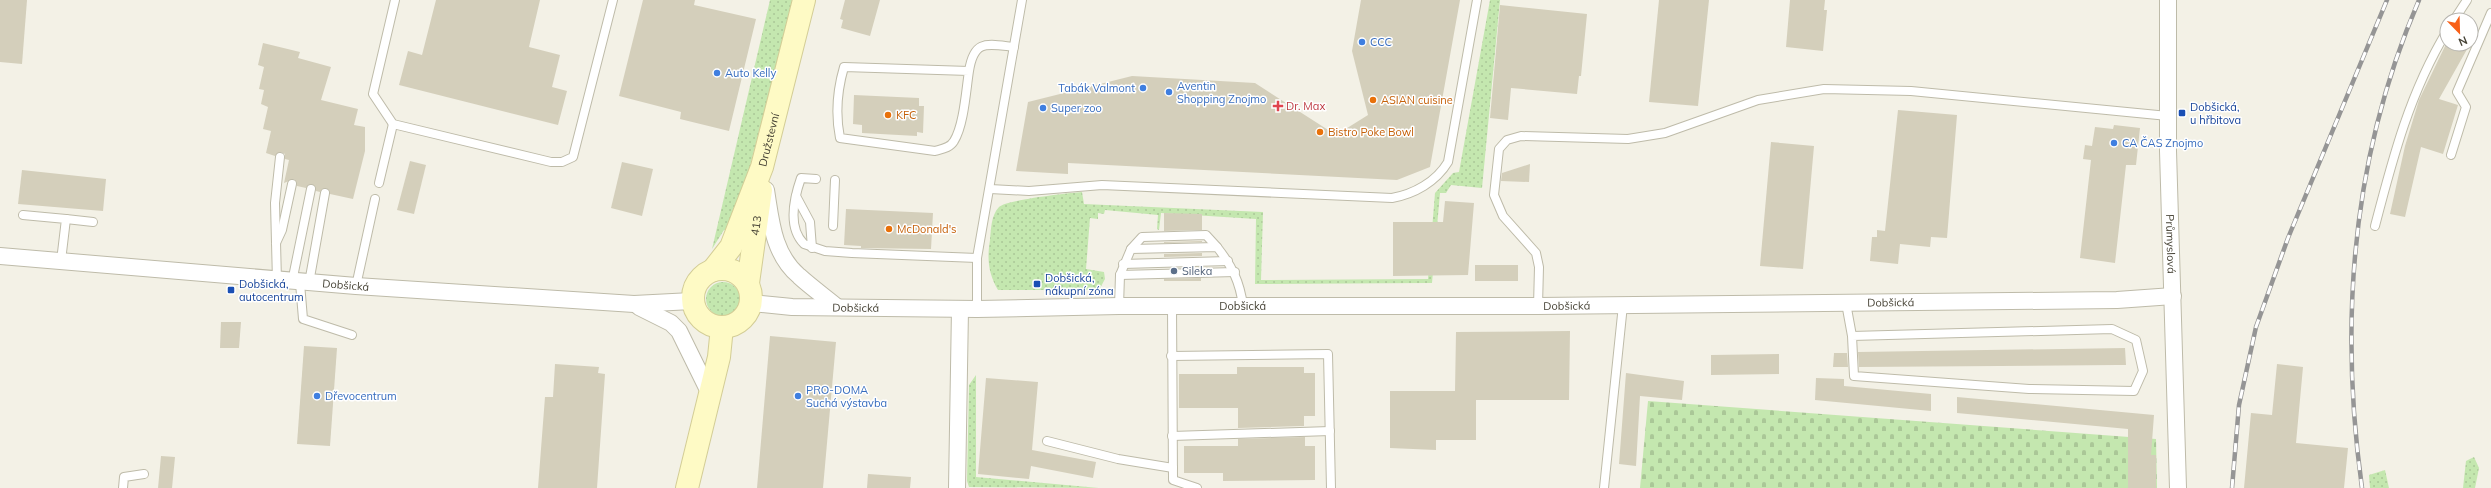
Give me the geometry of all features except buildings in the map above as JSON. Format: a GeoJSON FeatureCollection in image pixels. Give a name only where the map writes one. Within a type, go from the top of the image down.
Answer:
{"type":"FeatureCollection","features":[{"type":"Feature","properties":{"kind":"main road","name":"Družstevní"},"geometry":{"type":"LineString","coordinates":[[713,270],[731,247],[762,167],[804,0]]}},
{"type":"Feature","properties":{"kind":"main road","name":"413"},"geometry":{"type":"LineString","coordinates":[[749,293],[760,209],[762,167]]}},
{"type":"Feature","properties":{"kind":"main road"},"geometry":{"type":"LineString","coordinates":[[713,270],[733,270],[749,293],[747,313],[741,320],[722,327],[706,322],[695,310],[692,301],[697,282],[713,270]]}},
{"type":"Feature","properties":{"kind":"main road"},"geometry":{"type":"LineString","coordinates":[[687,488],[719,357],[722,327]]}},
{"type":"Feature","properties":{"kind":"street","name":"Průmyslová"},"geometry":{"type":"LineString","coordinates":[[2168,0],[2168,116],[2178,488]]}},
{"type":"Feature","properties":{"kind":"street"},"geometry":{"type":"LineString","coordinates":[[762,167],[773,233],[782,256],[799,276],[837,307]]}},
{"type":"Feature","properties":{"kind":"street","name":"Dobšická"},"geometry":{"type":"LineString","coordinates":[[0,256],[356,286],[634,304],[692,301]]}},
{"type":"Feature","properties":{"kind":"street","name":"Dobšická"},"geometry":{"type":"LineString","coordinates":[[749,293],[792,307],[960,309],[1119,306],[1538,306],[1846,303],[2117,300],[2173,296]]}},
{"type":"Feature","properties":{"kind":"street"},"geometry":{"type":"LineString","coordinates":[[634,304],[661,317],[679,331],[710,394]]}},
{"type":"Feature","properties":{"kind":"street"},"geometry":{"type":"LineString","coordinates":[[957,488],[960,309]]}},
{"type":"Feature","properties":{"kind":"lane"},"geometry":{"type":"LineString","coordinates":[[395,0],[373,94],[393,124],[551,162],[562,162],[573,158],[613,0]]}},
{"type":"Feature","properties":{"kind":"lane"},"geometry":{"type":"LineString","coordinates":[[977,309],[977,258],[1022,0]]}},
{"type":"Feature","properties":{"kind":"lane"},"geometry":{"type":"LineString","coordinates":[[990,189],[1029,190],[1102,185],[1392,198],[1411,193],[1436,176],[1448,162],[1477,0]]}},
{"type":"Feature","properties":{"kind":"lane"},"geometry":{"type":"LineString","coordinates":[[2459,12],[2467,0]]}},
{"type":"Feature","properties":{"kind":"lane"},"geometry":{"type":"LineString","coordinates":[[2451,155],[2466,107],[2458,92],[2491,13]]}},
{"type":"Feature","properties":{"kind":"lane"},"geometry":{"type":"LineString","coordinates":[[969,71],[844,67],[837,90],[837,121],[840,138],[935,152],[946,148],[953,142],[959,131],[969,71],[971,57],[978,48],[987,44],[1014,47]]}},
{"type":"Feature","properties":{"kind":"lane"},"geometry":{"type":"LineString","coordinates":[[2375,226],[2396,145],[2410,105],[2424,72],[2439,45]]}},
{"type":"Feature","properties":{"kind":"lane"},"geometry":{"type":"LineString","coordinates":[[1538,306],[1539,268],[1536,254],[1503,216],[1494,195],[1499,149],[1507,140],[1521,136],[1628,139],[1665,133],[1758,100],[1824,89],[1911,91],[2168,116]]}},
{"type":"Feature","properties":{"kind":"lane"},"geometry":{"type":"LineString","coordinates":[[379,182],[393,124]]}},
{"type":"Feature","properties":{"kind":"lane"},"geometry":{"type":"LineString","coordinates":[[280,157],[275,202],[276,244],[295,282],[303,318],[352,335]]}},
{"type":"Feature","properties":{"kind":"lane"},"geometry":{"type":"LineString","coordinates":[[816,179],[801,178],[796,196],[794,212],[795,229],[800,239],[812,248],[852,253],[977,258]]}},
{"type":"Feature","properties":{"kind":"lane"},"geometry":{"type":"LineString","coordinates":[[833,226],[835,180]]}},
{"type":"Feature","properties":{"kind":"lane"},"geometry":{"type":"LineString","coordinates":[[276,244],[282,230],[292,184]]}},
{"type":"Feature","properties":{"kind":"lane"},"geometry":{"type":"LineString","coordinates":[[295,282],[311,189]]}},
{"type":"Feature","properties":{"kind":"lane"},"geometry":{"type":"LineString","coordinates":[[295,282],[325,193]]}},
{"type":"Feature","properties":{"kind":"lane"},"geometry":{"type":"LineString","coordinates":[[796,196],[810,222],[812,248]]}},
{"type":"Feature","properties":{"kind":"lane"},"geometry":{"type":"LineString","coordinates":[[356,286],[375,199]]}},
{"type":"Feature","properties":{"kind":"lane"},"geometry":{"type":"LineString","coordinates":[[23,215],[93,222]]}},
{"type":"Feature","properties":{"kind":"lane"},"geometry":{"type":"LineString","coordinates":[[61,261],[66,219]]}},
{"type":"Feature","properties":{"kind":"lane"},"geometry":{"type":"LineString","coordinates":[[1119,306],[1120,274],[1123,264],[1131,249],[1142,237],[1206,235],[1228,260],[1235,272],[1241,289],[1243,306]]}},
{"type":"Feature","properties":{"kind":"lane"},"geometry":{"type":"LineString","coordinates":[[1131,249],[1217,247]]}},
{"type":"Feature","properties":{"kind":"lane"},"geometry":{"type":"LineString","coordinates":[[1123,264],[1228,260]]}},
{"type":"Feature","properties":{"kind":"lane"},"geometry":{"type":"LineString","coordinates":[[1120,274],[1235,272]]}},
{"type":"Feature","properties":{"kind":"lane"},"geometry":{"type":"LineString","coordinates":[[1846,303],[1852,336],[1854,376],[2029,388],[2134,391],[2143,371],[2136,340],[2112,329],[1852,336]]}},
{"type":"Feature","properties":{"kind":"lane"},"geometry":{"type":"LineString","coordinates":[[1604,488],[1623,305]]}},
{"type":"Feature","properties":{"kind":"lane"},"geometry":{"type":"LineString","coordinates":[[1172,306],[1171,356],[1173,480],[1197,488]]}},
{"type":"Feature","properties":{"kind":"lane"},"geometry":{"type":"LineString","coordinates":[[1171,356],[1328,354],[1331,488]]}},
{"type":"Feature","properties":{"kind":"lane"},"geometry":{"type":"LineString","coordinates":[[1172,436],[1330,431]]}},
{"type":"Feature","properties":{"kind":"lane"},"geometry":{"type":"LineString","coordinates":[[1047,441],[1118,459],[1173,468]]}},
{"type":"Feature","properties":{"kind":"lane"},"geometry":{"type":"LineString","coordinates":[[123,488],[124,477],[144,474]]}},
{"type":"Feature","properties":{"kind":"green space"},"geometry":{"type":"Polygon","coordinates":[[[770,0],[793,0],[735,224],[731,232],[724,230],[712,249],[770,0]]]}},
{"type":"Feature","properties":{"kind":"green space"},"geometry":{"type":"Polygon","coordinates":[[[1490,0],[1500,0],[1482,188],[1451,185],[1446,193],[1440,193],[1432,283],[1255,284],[1256,219],[1161,213],[1159,230],[1157,229],[1158,215],[1105,210],[1104,214],[1098,213],[1098,219],[1090,218],[1086,269],[1104,272],[1105,279],[1099,290],[998,290],[992,278],[989,265],[992,223],[996,210],[1004,204],[1025,199],[1082,192],[1084,204],[1263,212],[1261,280],[1428,279],[1435,193],[1453,173],[1459,172],[1490,0]]]}},
{"type":"Feature","properties":{"kind":"green space"},"geometry":{"type":"Polygon","coordinates":[[[726,282],[735,287],[739,292],[739,306],[735,311],[730,315],[720,316],[716,315],[707,306],[706,296],[707,292],[716,283],[726,282]]]}},
{"type":"Feature","properties":{"kind":"green space"},"geometry":{"type":"Polygon","coordinates":[[[976,375],[976,477],[1099,488],[969,487],[967,481],[969,385],[976,375]]]}},
{"type":"Feature","properties":{"kind":"green space"},"geometry":{"type":"Polygon","coordinates":[[[1648,401],[2156,439],[2157,488],[1640,488],[1648,401]]]}},
{"type":"Feature","properties":{"kind":"green space"},"geometry":{"type":"Polygon","coordinates":[[[2474,457],[2479,468],[2475,488],[2463,488],[2466,461],[2474,457]]]}},
{"type":"Feature","properties":{"kind":"green space"},"geometry":{"type":"Polygon","coordinates":[[[2385,470],[2389,488],[2370,488],[2369,475],[2385,470]]]}},
{"type":"Feature","properties":{"kind":"railway"},"geometry":{"type":"LineString","coordinates":[[2232,488],[2239,405],[2256,327],[2288,238],[2387,0]]}},
{"type":"Feature","properties":{"kind":"railway"},"geometry":{"type":"LineString","coordinates":[[2362,488],[2355,426],[2352,364],[2352,302],[2357,240],[2365,179],[2379,118],[2396,59],[2419,0]]}},
{"type":"Feature","properties":{"kind":"place","name":"CCC"},"geometry":{"type":"Point","coordinates":[1362,42]}},
{"type":"Feature","properties":{"kind":"place","name":"Auto Kelly"},"geometry":{"type":"Point","coordinates":[717,73]}},
{"type":"Feature","properties":{"kind":"place","name":"Tabák Valmont"},"geometry":{"type":"Point","coordinates":[1143,88]}},
{"type":"Feature","properties":{"kind":"place","name":"Aventin Shopping Znojmo"},"geometry":{"type":"Point","coordinates":[1169,92]}},
{"type":"Feature","properties":{"kind":"place","name":"ASIAN cuisine"},"geometry":{"type":"Point","coordinates":[1373,100]}},
{"type":"Feature","properties":{"kind":"place","name":"Dr. Max"},"geometry":{"type":"Point","coordinates":[1278,106]}},
{"type":"Feature","properties":{"kind":"place","name":"Super zoo"},"geometry":{"type":"Point","coordinates":[1043,108]}},
{"type":"Feature","properties":{"kind":"place","name":"Dobšická, u hřbitova"},"geometry":{"type":"Point","coordinates":[2182,113]}},
{"type":"Feature","properties":{"kind":"place","name":"KFC"},"geometry":{"type":"Point","coordinates":[888,115]}},
{"type":"Feature","properties":{"kind":"place","name":"Bistro Poke Bowl"},"geometry":{"type":"Point","coordinates":[1320,132]}},
{"type":"Feature","properties":{"kind":"place","name":"CA ČAS Znojmo"},"geometry":{"type":"Point","coordinates":[2114,143]}},
{"type":"Feature","properties":{"kind":"place","name":"McDonald's"},"geometry":{"type":"Point","coordinates":[889,229]}},
{"type":"Feature","properties":{"kind":"place","name":"Sileka"},"geometry":{"type":"Point","coordinates":[1174,271]}},
{"type":"Feature","properties":{"kind":"place","name":"Dobšická, nákupní zóna"},"geometry":{"type":"Point","coordinates":[1037,284]}},
{"type":"Feature","properties":{"kind":"place","name":"Dobšická, autocentrum"},"geometry":{"type":"Point","coordinates":[231,290]}},
{"type":"Feature","properties":{"kind":"place","name":"Dřevocentrum"},"geometry":{"type":"Point","coordinates":[317,396]}},
{"type":"Feature","properties":{"kind":"place","name":"PRO-DOMA Suchá výstavba"},"geometry":{"type":"Point","coordinates":[798,396]}}]}
